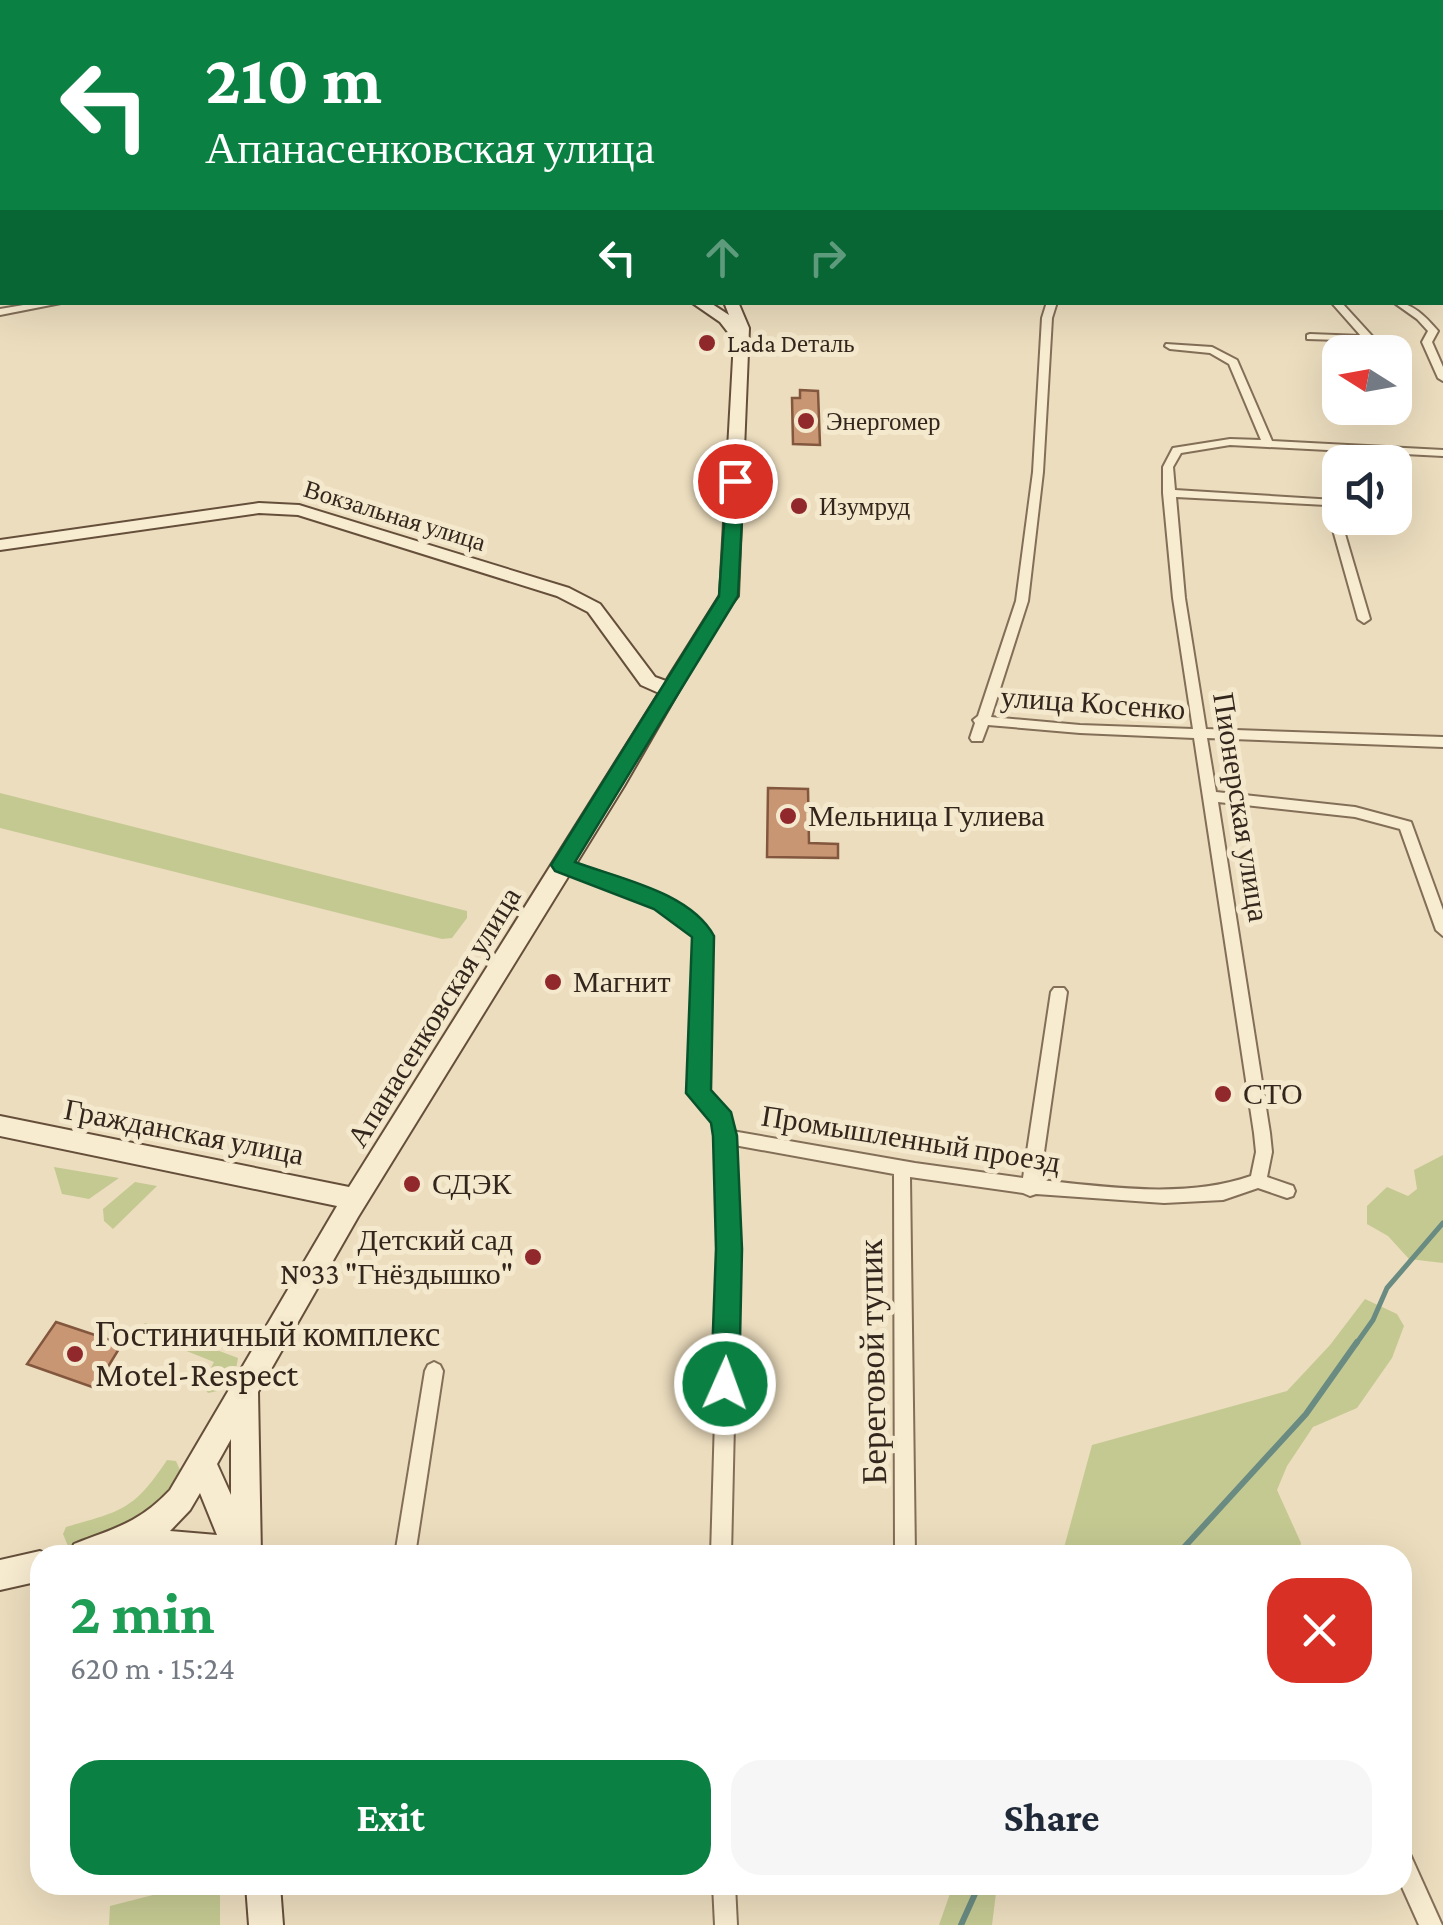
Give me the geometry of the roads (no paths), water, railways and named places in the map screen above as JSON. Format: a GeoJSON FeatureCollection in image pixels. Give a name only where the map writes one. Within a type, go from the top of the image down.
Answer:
{"type":"FeatureCollection","features":[{"type":"Feature","properties":{"kind":"main road"},"geometry":{"type":"LineString","coordinates":[[702,305],[732,325],[740,341]]}},
{"type":"Feature","properties":{"kind":"main road","name":"Апанасенковская улица"},"geometry":{"type":"LineString","coordinates":[[117,1545],[154,1528],[180,1500],[204,1463],[356,1199],[728,596],[740,341],[740,320],[732,305]]}},
{"type":"Feature","properties":{"kind":"main road","name":"Вокзальная улица"},"geometry":{"type":"LineString","coordinates":[[0,545],[260,508],[299,510],[563,592],[594,608],[648,681],[672,691]]}},
{"type":"Feature","properties":{"kind":"main road","name":"Гражданская улица"},"geometry":{"type":"LineString","coordinates":[[0,1126],[356,1199]]}},
{"type":"Feature","properties":{"kind":"main road"},"geometry":{"type":"LineString","coordinates":[[246,1391],[246,1545]]}},
{"type":"Feature","properties":{"kind":"main road"},"geometry":{"type":"LineString","coordinates":[[234,1545],[204,1463],[216,1462],[235,1476],[246,1520]]}},
{"type":"Feature","properties":{"kind":"main road"},"geometry":{"type":"LineString","coordinates":[[0,1575],[30,1568]]}},
{"type":"Feature","properties":{"kind":"main road"},"geometry":{"type":"LineString","coordinates":[[264,1895],[266,1925]]}},
{"type":"Feature","properties":{"kind":"street"},"geometry":{"type":"LineString","coordinates":[[0,312],[43,305]]}},
{"type":"Feature","properties":{"kind":"street"},"geometry":{"type":"LineString","coordinates":[[977,738],[1022,601],[1038,472],[1047,318],[1051,305]]}},
{"type":"Feature","properties":{"kind":"street"},"geometry":{"type":"LineString","coordinates":[[1310,337],[1370,339],[1338,305]]}},
{"type":"Feature","properties":{"kind":"street"},"geometry":{"type":"LineString","coordinates":[[1402,305],[1433,331],[1427,342],[1443,378]]}},
{"type":"Feature","properties":{"kind":"street"},"geometry":{"type":"LineString","coordinates":[[1170,346],[1212,350],[1233,362],[1268,445],[1443,453]]}},
{"type":"Feature","properties":{"kind":"street","name":"Пионерская улица"},"geometry":{"type":"LineString","coordinates":[[1260,1178],[1262,1133],[1180,598],[1168,467],[1176,450],[1230,442],[1268,445]]}},
{"type":"Feature","properties":{"kind":"street"},"geometry":{"type":"LineString","coordinates":[[1169,492],[1331,502],[1364,618]]}},
{"type":"Feature","properties":{"kind":"street","name":"улица Косенко"},"geometry":{"type":"LineString","coordinates":[[980,720],[1202,735],[1443,742]]}},
{"type":"Feature","properties":{"kind":"street"},"geometry":{"type":"LineString","coordinates":[[1212,798],[1355,812],[1406,826],[1443,930]]}},
{"type":"Feature","properties":{"kind":"street"},"geometry":{"type":"LineString","coordinates":[[562,865],[662,903],[698,926],[703,936],[698,1093],[722,1119],[729,1249],[722,1545]]}},
{"type":"Feature","properties":{"kind":"street"},"geometry":{"type":"LineString","coordinates":[[1030,1190],[1060,992]]}},
{"type":"Feature","properties":{"kind":"street","name":"Промышленный проезд"},"geometry":{"type":"LineString","coordinates":[[725,1136],[1030,1190],[1233,1192],[1260,1178]]}},
{"type":"Feature","properties":{"kind":"street","name":"Береговой тупик"},"geometry":{"type":"LineString","coordinates":[[902,1167],[905,1545]]}},
{"type":"Feature","properties":{"kind":"street"},"geometry":{"type":"LineString","coordinates":[[1260,1178],[1287,1191]]}},
{"type":"Feature","properties":{"kind":"street"},"geometry":{"type":"LineString","coordinates":[[407,1545],[434,1372]]}},
{"type":"Feature","properties":{"kind":"street"},"geometry":{"type":"LineString","coordinates":[[1412,1884],[1431,1925]]}},
{"type":"Feature","properties":{"kind":"street"},"geometry":{"type":"LineString","coordinates":[[724,1895],[726,1925]]}},
{"type":"Feature","properties":{"kind":"waterway"},"geometry":{"type":"LineString","coordinates":[[1356,1344],[1373,1320],[1387,1288],[1443,1223]]}},
{"type":"Feature","properties":{"kind":"waterway"},"geometry":{"type":"LineString","coordinates":[[1186,1545],[1306,1414],[1357,1342]]}},
{"type":"Feature","properties":{"kind":"waterway"},"geometry":{"type":"LineString","coordinates":[[961,1925],[974,1895]]}},
{"type":"Feature","properties":{"kind":"place","name":"Lada Dеталь"},"geometry":{"type":"Point","coordinates":[707,343]}},
{"type":"Feature","properties":{"kind":"place","name":"Энергомер"},"geometry":{"type":"Point","coordinates":[806,421]}},
{"type":"Feature","properties":{"kind":"place","name":"Изумруд"},"geometry":{"type":"Point","coordinates":[799,506]}},
{"type":"Feature","properties":{"kind":"place","name":"Мельница Гулиева"},"geometry":{"type":"Point","coordinates":[788,816]}},
{"type":"Feature","properties":{"kind":"place","name":"Магнит"},"geometry":{"type":"Point","coordinates":[553,982]}},
{"type":"Feature","properties":{"kind":"place","name":"СТО"},"geometry":{"type":"Point","coordinates":[1223,1094]}},
{"type":"Feature","properties":{"kind":"place","name":"СДЭК"},"geometry":{"type":"Point","coordinates":[412,1184]}},
{"type":"Feature","properties":{"kind":"place","name":"Детский сад №33 \"Гнёздышко\""},"geometry":{"type":"Point","coordinates":[533,1257]}},
{"type":"Feature","properties":{"kind":"place","name":"Гостиничный комплекс Motel-Respect"},"geometry":{"type":"Point","coordinates":[75,1354]}}]}
